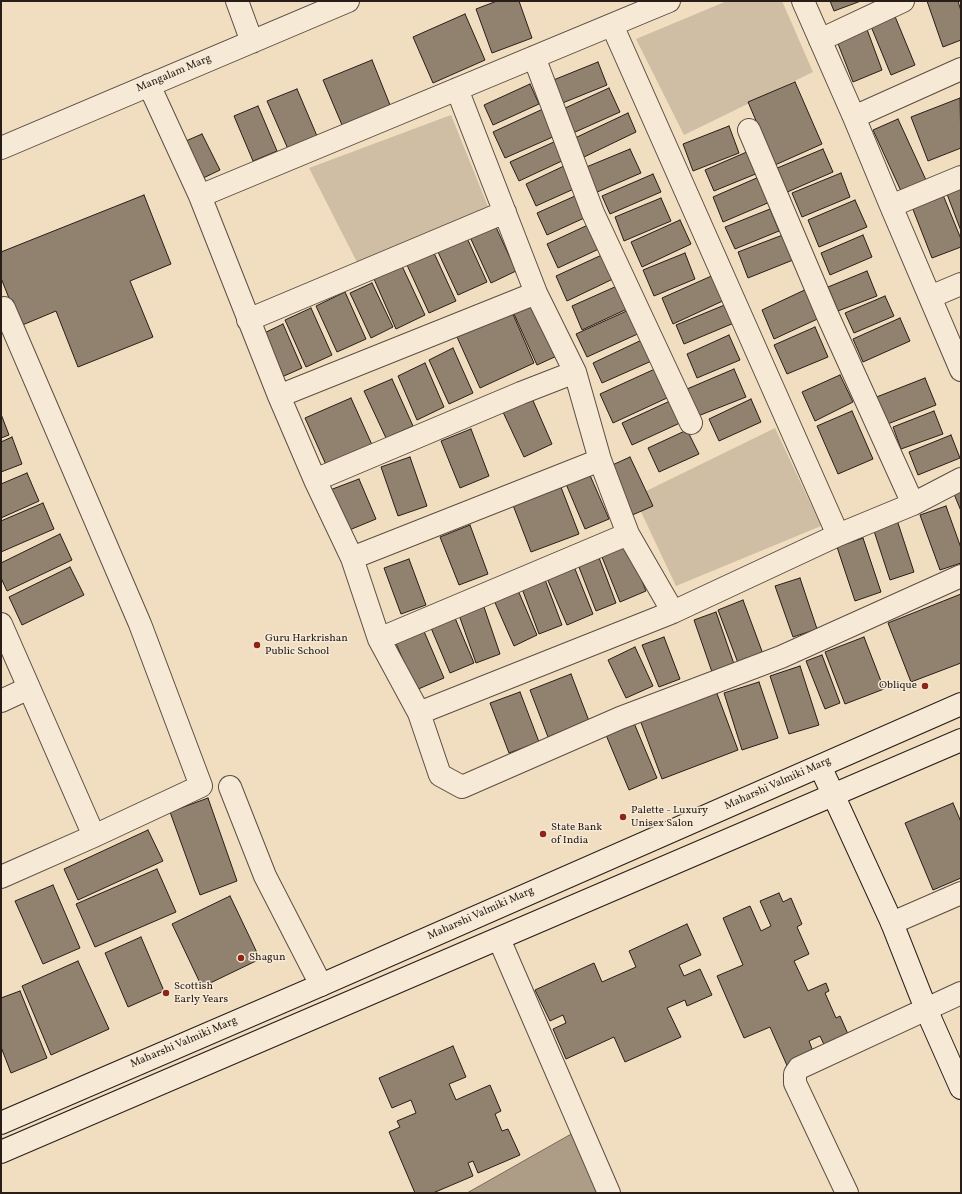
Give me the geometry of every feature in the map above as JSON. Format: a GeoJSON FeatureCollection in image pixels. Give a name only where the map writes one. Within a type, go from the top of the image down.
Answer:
{"type":"FeatureCollection","features":[{"type":"Feature","properties":{"kind":"street"},"geometry":{"type":"LineString","coordinates":[[237,1],[252,42]]}},
{"type":"Feature","properties":{"kind":"street","name":"Mangalam Marg"},"geometry":{"type":"LineString","coordinates":[[1,148],[348,1]]}},
{"type":"Feature","properties":{"kind":"street"},"geometry":{"type":"LineString","coordinates":[[200,196],[669,1]]}},
{"type":"Feature","properties":{"kind":"street"},"geometry":{"type":"LineString","coordinates":[[804,1],[961,370]]}},
{"type":"Feature","properties":{"kind":"street"},"geometry":{"type":"LineString","coordinates":[[820,40],[903,1]]}},
{"type":"Feature","properties":{"kind":"street"},"geometry":{"type":"LineString","coordinates":[[612,24],[838,535]]}},
{"type":"Feature","properties":{"kind":"street"},"geometry":{"type":"LineString","coordinates":[[534,57],[593,213],[691,423]]}},
{"type":"Feature","properties":{"kind":"street"},"geometry":{"type":"LineString","coordinates":[[854,117],[961,69]]}},
{"type":"Feature","properties":{"kind":"street"},"geometry":{"type":"LineString","coordinates":[[149,85],[200,196],[248,320],[314,480],[352,558],[379,639],[419,713],[440,775],[462,787],[620,718],[781,657],[961,576]]}},
{"type":"Feature","properties":{"kind":"street"},"geometry":{"type":"LineString","coordinates":[[457,89],[536,293],[575,372],[600,460],[628,534],[673,612]]}},
{"type":"Feature","properties":{"kind":"street"},"geometry":{"type":"LineString","coordinates":[[749,130],[827,314],[913,504]]}},
{"type":"Feature","properties":{"kind":"street"},"geometry":{"type":"LineString","coordinates":[[891,206],[961,177]]}},
{"type":"Feature","properties":{"kind":"street"},"geometry":{"type":"LineString","coordinates":[[248,320],[505,212]]}},
{"type":"Feature","properties":{"kind":"street"},"geometry":{"type":"LineString","coordinates":[[930,297],[961,284]]}},
{"type":"Feature","properties":{"kind":"street"},"geometry":{"type":"LineString","coordinates":[[279,396],[536,293]]}},
{"type":"Feature","properties":{"kind":"street"},"geometry":{"type":"LineString","coordinates":[[1,309],[4,308],[140,624],[201,786],[94,836],[1,876]]}},
{"type":"Feature","properties":{"kind":"street"},"geometry":{"type":"LineString","coordinates":[[314,480],[521,393],[575,372]]}},
{"type":"Feature","properties":{"kind":"street"},"geometry":{"type":"LineString","coordinates":[[352,558],[600,460]]}},
{"type":"Feature","properties":{"kind":"street"},"geometry":{"type":"LineString","coordinates":[[419,713],[673,612],[838,535],[913,504],[961,479]]}},
{"type":"Feature","properties":{"kind":"street"},"geometry":{"type":"LineString","coordinates":[[379,639],[628,534]]}},
{"type":"Feature","properties":{"kind":"street"},"geometry":{"type":"LineString","coordinates":[[1,624],[94,836]]}},
{"type":"Feature","properties":{"kind":"street"},"geometry":{"type":"LineString","coordinates":[[1,701],[29,688]]}},
{"type":"Feature","properties":{"kind":"street","name":"Maharshi Valmiki Marg"},"geometry":{"type":"LineString","coordinates":[[1,1123],[321,985],[961,704]]}},
{"type":"Feature","properties":{"kind":"street"},"geometry":{"type":"LineString","coordinates":[[1,1152],[961,740]]}},
{"type":"Feature","properties":{"kind":"street"},"geometry":{"type":"LineString","coordinates":[[820,766],[892,923],[926,1009],[961,1088]]}},
{"type":"Feature","properties":{"kind":"street"},"geometry":{"type":"LineString","coordinates":[[230,787],[265,876],[321,985]]}},
{"type":"Feature","properties":{"kind":"street"},"geometry":{"type":"LineString","coordinates":[[892,923],[961,893]]}},
{"type":"Feature","properties":{"kind":"street"},"geometry":{"type":"LineString","coordinates":[[499,939],[609,1193]]}},
{"type":"Feature","properties":{"kind":"street"},"geometry":{"type":"LineString","coordinates":[[847,1193],[795,1083],[795,1074],[799,1068],[961,993]]}},
{"type":"Feature","properties":{"kind":"shaded area"},"geometry":{"type":"Polygon","coordinates":[[[727,1],[782,1],[813,72],[684,135],[636,39],[727,1]]]}},
{"type":"Feature","properties":{"kind":"shaded area"},"geometry":{"type":"Polygon","coordinates":[[[451,115],[491,214],[363,274],[309,168],[451,115]]]}},
{"type":"Feature","properties":{"kind":"shaded area"},"geometry":{"type":"Polygon","coordinates":[[[775,428],[821,526],[676,586],[634,497],[775,428]]]}},
{"type":"Feature","properties":{"kind":"shaded area"},"geometry":{"type":"Polygon","coordinates":[[[573,1133],[600,1193],[467,1193],[573,1133]]]}},
{"type":"Feature","properties":{"kind":"building"},"geometry":{"type":"Polygon","coordinates":[[[497,1],[519,1],[532,38],[492,53],[476,9],[497,1]]]}},
{"type":"Feature","properties":{"kind":"building"},"geometry":{"type":"Polygon","coordinates":[[[830,1],[861,1],[834,11],[830,1]]]}},
{"type":"Feature","properties":{"kind":"building"},"geometry":{"type":"Polygon","coordinates":[[[927,1],[958,1],[961,11],[961,40],[943,47],[927,1]]]}},
{"type":"Feature","properties":{"kind":"building"},"geometry":{"type":"Polygon","coordinates":[[[465,14],[485,60],[433,83],[413,37],[465,14]]]}},
{"type":"Feature","properties":{"kind":"building"},"geometry":{"type":"Polygon","coordinates":[[[894,14],[915,65],[891,75],[870,24],[894,14]]]}},
{"type":"Feature","properties":{"kind":"building"},"geometry":{"type":"Polygon","coordinates":[[[865,24],[882,70],[853,82],[835,36],[865,24]]]}},
{"type":"Feature","properties":{"kind":"building"},"geometry":{"type":"Polygon","coordinates":[[[372,60],[390,105],[342,125],[323,80],[372,60]]]}},
{"type":"Feature","properties":{"kind":"building"},"geometry":{"type":"Polygon","coordinates":[[[598,62],[607,85],[560,104],[551,81],[598,62]]]}},
{"type":"Feature","properties":{"kind":"building"},"geometry":{"type":"Polygon","coordinates":[[[795,82],[822,144],[775,165],[748,102],[795,82]]]}},
{"type":"Feature","properties":{"kind":"building"},"geometry":{"type":"Polygon","coordinates":[[[530,84],[539,104],[493,125],[484,105],[530,84]]]}},
{"type":"Feature","properties":{"kind":"building"},"geometry":{"type":"Polygon","coordinates":[[[609,88],[620,112],[573,133],[563,109],[609,88]]]}},
{"type":"Feature","properties":{"kind":"building"},"geometry":{"type":"Polygon","coordinates":[[[297,89],[317,136],[288,149],[267,101],[297,89]]]}},
{"type":"Feature","properties":{"kind":"building"},"geometry":{"type":"Polygon","coordinates":[[[960,98],[961,148],[928,161],[911,117],[960,98]]]}},
{"type":"Feature","properties":{"kind":"building"},"geometry":{"type":"Polygon","coordinates":[[[258,106],[277,151],[253,161],[234,116],[258,106]]]}},
{"type":"Feature","properties":{"kind":"building"},"geometry":{"type":"Polygon","coordinates":[[[543,109],[555,136],[505,158],[493,132],[543,109]]]}},
{"type":"Feature","properties":{"kind":"building"},"geometry":{"type":"Polygon","coordinates":[[[628,113],[636,132],[584,157],[575,138],[628,113]]]}},
{"type":"Feature","properties":{"kind":"building"},"geometry":{"type":"Polygon","coordinates":[[[898,119],[926,180],[901,191],[873,130],[898,119]]]}},
{"type":"Feature","properties":{"kind":"building"},"geometry":{"type":"Polygon","coordinates":[[[729,126],[739,153],[693,171],[683,144],[729,126]]]}},
{"type":"Feature","properties":{"kind":"building"},"geometry":{"type":"Polygon","coordinates":[[[202,134],[220,170],[197,181],[179,144],[202,134]]]}},
{"type":"Feature","properties":{"kind":"building"},"geometry":{"type":"Polygon","coordinates":[[[556,141],[564,160],[519,181],[510,162],[556,141]]]}},
{"type":"Feature","properties":{"kind":"building"},"geometry":{"type":"Polygon","coordinates":[[[630,149],[641,173],[595,193],[584,168],[630,149]]]}},
{"type":"Feature","properties":{"kind":"building"},"geometry":{"type":"Polygon","coordinates":[[[823,149],[833,172],[785,193],[775,169],[823,149]]]}},
{"type":"Feature","properties":{"kind":"building"},"geometry":{"type":"Polygon","coordinates":[[[749,151],[758,173],[714,191],[705,170],[749,151]]]}},
{"type":"Feature","properties":{"kind":"building"},"geometry":{"type":"Polygon","coordinates":[[[566,165],[576,188],[536,206],[526,184],[566,165]]]}},
{"type":"Feature","properties":{"kind":"building"},"geometry":{"type":"Polygon","coordinates":[[[841,173],[850,197],[802,217],[792,193],[841,173]]]}},
{"type":"Feature","properties":{"kind":"building"},"geometry":{"type":"Polygon","coordinates":[[[653,174],[661,192],[610,214],[602,196],[653,174]]]}},
{"type":"Feature","properties":{"kind":"building"},"geometry":{"type":"Polygon","coordinates":[[[759,177],[770,202],[723,222],[713,197],[759,177]]]}},
{"type":"Feature","properties":{"kind":"building"},"geometry":{"type":"Polygon","coordinates":[[[961,188],[961,231],[947,194],[961,188]]]}},
{"type":"Feature","properties":{"kind":"building"},"geometry":{"type":"Polygon","coordinates":[[[584,192],[593,214],[547,235],[537,213],[584,192]]]}},
{"type":"Feature","properties":{"kind":"building"},"geometry":{"type":"Polygon","coordinates":[[[144,195],[171,264],[130,281],[153,337],[78,367],[56,311],[20,326],[1,278],[1,252],[144,195]]]}},
{"type":"Feature","properties":{"kind":"building"},"geometry":{"type":"Polygon","coordinates":[[[943,195],[961,239],[961,247],[932,258],[912,207],[943,195]]]}},
{"type":"Feature","properties":{"kind":"building"},"geometry":{"type":"Polygon","coordinates":[[[661,198],[671,221],[624,241],[615,217],[661,198]]]}},
{"type":"Feature","properties":{"kind":"building"},"geometry":{"type":"Polygon","coordinates":[[[855,200],[867,227],[819,247],[808,220],[855,200]]]}},
{"type":"Feature","properties":{"kind":"building"},"geometry":{"type":"Polygon","coordinates":[[[770,209],[779,231],[735,249],[725,227],[770,209]]]}},
{"type":"Feature","properties":{"kind":"building"},"geometry":{"type":"Polygon","coordinates":[[[680,220],[691,244],[642,267],[631,242],[680,220]]]}},
{"type":"Feature","properties":{"kind":"building"},"geometry":{"type":"Polygon","coordinates":[[[590,224],[601,248],[558,268],[547,244],[590,224]]]}},
{"type":"Feature","properties":{"kind":"building"},"geometry":{"type":"Polygon","coordinates":[[[495,225],[516,271],[491,283],[470,237],[495,225]]]}},
{"type":"Feature","properties":{"kind":"building"},"geometry":{"type":"Polygon","coordinates":[[[788,233],[798,258],[748,278],[738,252],[788,233]]]}},
{"type":"Feature","properties":{"kind":"building"},"geometry":{"type":"Polygon","coordinates":[[[863,235],[872,257],[830,275],[821,253],[863,235]]]}},
{"type":"Feature","properties":{"kind":"building"},"geometry":{"type":"Polygon","coordinates":[[[467,238],[487,282],[458,295],[438,252],[467,238]]]}},
{"type":"Feature","properties":{"kind":"building"},"geometry":{"type":"Polygon","coordinates":[[[434,253],[456,301],[429,313],[407,265],[434,253]]]}},
{"type":"Feature","properties":{"kind":"building"},"geometry":{"type":"Polygon","coordinates":[[[685,253],[695,279],[654,296],[643,270],[685,253]]]}},
{"type":"Feature","properties":{"kind":"building"},"geometry":{"type":"Polygon","coordinates":[[[604,254],[615,278],[567,301],[556,276],[604,254]]]}},
{"type":"Feature","properties":{"kind":"building"},"geometry":{"type":"Polygon","coordinates":[[[402,266],[425,315],[396,329],[374,279],[402,266]]]}},
{"type":"Feature","properties":{"kind":"building"},"geometry":{"type":"Polygon","coordinates":[[[867,271],[877,296],[838,311],[828,287],[867,271]]]}},
{"type":"Feature","properties":{"kind":"building"},"geometry":{"type":"Polygon","coordinates":[[[716,274],[727,299],[673,324],[662,298],[716,274]]]}},
{"type":"Feature","properties":{"kind":"building"},"geometry":{"type":"Polygon","coordinates":[[[372,283],[393,327],[371,338],[350,293],[372,283]]]}},
{"type":"Feature","properties":{"kind":"building"},"geometry":{"type":"Polygon","coordinates":[[[617,286],[627,309],[582,330],[572,306],[617,286]]]}},
{"type":"Feature","properties":{"kind":"building"},"geometry":{"type":"Polygon","coordinates":[[[811,287],[824,316],[774,339],[762,310],[811,287]]]}},
{"type":"Feature","properties":{"kind":"building"},"geometry":{"type":"Polygon","coordinates":[[[345,292],[366,339],[337,352],[316,306],[345,292]]]}},
{"type":"Feature","properties":{"kind":"building"},"geometry":{"type":"Polygon","coordinates":[[[885,296],[894,316],[854,333],[845,313],[885,296]]]}},
{"type":"Feature","properties":{"kind":"building"},"geometry":{"type":"Polygon","coordinates":[[[535,304],[559,355],[537,365],[514,314],[535,304]]]}},
{"type":"Feature","properties":{"kind":"building"},"geometry":{"type":"Polygon","coordinates":[[[727,304],[734,323],[684,344],[676,325],[727,304]]]}},
{"type":"Feature","properties":{"kind":"building"},"geometry":{"type":"Polygon","coordinates":[[[311,308],[332,355],[306,367],[285,320],[311,308]]]}},
{"type":"Feature","properties":{"kind":"building"},"geometry":{"type":"Polygon","coordinates":[[[631,309],[642,332],[587,357],[576,334],[631,309]]]}},
{"type":"Feature","properties":{"kind":"building"},"geometry":{"type":"Polygon","coordinates":[[[512,312],[534,363],[480,388],[457,337],[512,312]]]}},
{"type":"Feature","properties":{"kind":"building"},"geometry":{"type":"Polygon","coordinates":[[[900,318],[910,341],[863,362],[853,339],[900,318]]]}},
{"type":"Feature","properties":{"kind":"building"},"geometry":{"type":"Polygon","coordinates":[[[283,324],[302,368],[275,380],[256,337],[283,324]]]}},
{"type":"Feature","properties":{"kind":"building"},"geometry":{"type":"Polygon","coordinates":[[[815,327],[828,357],[787,374],[774,345],[815,327]]]}},
{"type":"Feature","properties":{"kind":"building"},"geometry":{"type":"Polygon","coordinates":[[[729,335],[740,360],[697,378],[687,354],[729,335]]]}},
{"type":"Feature","properties":{"kind":"building"},"geometry":{"type":"Polygon","coordinates":[[[646,338],[656,359],[602,383],[593,363],[646,338]]]}},
{"type":"Feature","properties":{"kind":"building"},"geometry":{"type":"Polygon","coordinates":[[[453,348],[473,393],[449,404],[429,360],[453,348]]]}},
{"type":"Feature","properties":{"kind":"building"},"geometry":{"type":"Polygon","coordinates":[[[425,363],[444,407],[417,420],[398,376],[425,363]]]}},
{"type":"Feature","properties":{"kind":"building"},"geometry":{"type":"Polygon","coordinates":[[[657,368],[669,397],[613,423],[600,394],[657,368]]]}},
{"type":"Feature","properties":{"kind":"building"},"geometry":{"type":"Polygon","coordinates":[[[734,369],[746,397],[698,416],[687,389],[734,369]]]}},
{"type":"Feature","properties":{"kind":"building"},"geometry":{"type":"Polygon","coordinates":[[[840,375],[853,402],[815,421],[802,392],[840,375]]]}},
{"type":"Feature","properties":{"kind":"building"},"geometry":{"type":"Polygon","coordinates":[[[925,378],[936,405],[885,425],[874,398],[925,378]]]}},
{"type":"Feature","properties":{"kind":"building"},"geometry":{"type":"Polygon","coordinates":[[[392,379],[413,426],[386,438],[364,391],[392,379]]]}},
{"type":"Feature","properties":{"kind":"building"},"geometry":{"type":"Polygon","coordinates":[[[531,396],[552,444],[524,457],[502,410],[531,396]]]}},
{"type":"Feature","properties":{"kind":"building"},"geometry":{"type":"Polygon","coordinates":[[[351,398],[373,447],[327,467],[305,418],[351,398]]]}},
{"type":"Feature","properties":{"kind":"building"},"geometry":{"type":"Polygon","coordinates":[[[751,399],[761,422],[719,441],[709,419],[751,399]]]}},
{"type":"Feature","properties":{"kind":"building"},"geometry":{"type":"Polygon","coordinates":[[[670,401],[680,423],[632,445],[622,423],[670,401]]]}},
{"type":"Feature","properties":{"kind":"building"},"geometry":{"type":"Polygon","coordinates":[[[852,411],[873,459],[838,474],[817,426],[852,411]]]}},
{"type":"Feature","properties":{"kind":"building"},"geometry":{"type":"Polygon","coordinates":[[[934,411],[943,434],[901,449],[893,427],[934,411]]]}},
{"type":"Feature","properties":{"kind":"building"},"geometry":{"type":"Polygon","coordinates":[[[1,414],[9,435],[1,438],[1,414]]]}},
{"type":"Feature","properties":{"kind":"building"},"geometry":{"type":"Polygon","coordinates":[[[471,429],[489,476],[460,488],[441,441],[471,429]]]}},
{"type":"Feature","properties":{"kind":"building"},"geometry":{"type":"Polygon","coordinates":[[[687,430],[699,454],[659,472],[648,448],[687,430]]]}},
{"type":"Feature","properties":{"kind":"building"},"geometry":{"type":"Polygon","coordinates":[[[951,435],[960,458],[918,475],[909,452],[951,435]]]}},
{"type":"Feature","properties":{"kind":"building"},"geometry":{"type":"Polygon","coordinates":[[[12,437],[22,464],[1,472],[1,442],[12,437]]]}},
{"type":"Feature","properties":{"kind":"building"},"geometry":{"type":"Polygon","coordinates":[[[410,457],[427,506],[398,516],[381,467],[410,457]]]}},
{"type":"Feature","properties":{"kind":"building"},"geometry":{"type":"Polygon","coordinates":[[[630,457],[653,506],[630,516],[608,467],[630,457]]]}},
{"type":"Feature","properties":{"kind":"building"},"geometry":{"type":"Polygon","coordinates":[[[27,473],[39,501],[1,518],[1,484],[27,473]]]}},
{"type":"Feature","properties":{"kind":"building"},"geometry":{"type":"Polygon","coordinates":[[[589,473],[609,519],[585,529],[566,484],[589,473]]]}},
{"type":"Feature","properties":{"kind":"building"},"geometry":{"type":"Polygon","coordinates":[[[359,479],[376,519],[347,531],[330,490],[359,479]]]}},
{"type":"Feature","properties":{"kind":"building"},"geometry":{"type":"Polygon","coordinates":[[[559,482],[579,534],[531,552],[511,500],[559,482]]]}},
{"type":"Feature","properties":{"kind":"building"},"geometry":{"type":"Polygon","coordinates":[[[961,491],[961,511],[954,494],[961,491]]]}},
{"type":"Feature","properties":{"kind":"building"},"geometry":{"type":"Polygon","coordinates":[[[43,503],[54,529],[1,552],[1,521],[43,503]]]}},
{"type":"Feature","properties":{"kind":"building"},"geometry":{"type":"Polygon","coordinates":[[[946,506],[961,548],[961,563],[940,570],[920,515],[946,506]]]}},
{"type":"Feature","properties":{"kind":"building"},"geometry":{"type":"Polygon","coordinates":[[[897,520],[914,572],[890,580],[873,528],[897,520]]]}},
{"type":"Feature","properties":{"kind":"building"},"geometry":{"type":"Polygon","coordinates":[[[470,525],[488,574],[459,585],[440,537],[470,525]]]}},
{"type":"Feature","properties":{"kind":"building"},"geometry":{"type":"Polygon","coordinates":[[[60,534],[72,560],[7,591],[1,578],[1,563],[60,534]]]}},
{"type":"Feature","properties":{"kind":"building"},"geometry":{"type":"Polygon","coordinates":[[[863,538],[881,592],[855,601],[837,547],[863,538]]]}},
{"type":"Feature","properties":{"kind":"building"},"geometry":{"type":"Polygon","coordinates":[[[626,541],[646,591],[620,602],[600,552],[626,541]]]}},
{"type":"Feature","properties":{"kind":"building"},"geometry":{"type":"Polygon","coordinates":[[[598,555],[616,603],[596,611],[577,562],[598,555]]]}},
{"type":"Feature","properties":{"kind":"building"},"geometry":{"type":"Polygon","coordinates":[[[409,559],[426,605],[401,614],[384,568],[409,559]]]}},
{"type":"Feature","properties":{"kind":"building"},"geometry":{"type":"Polygon","coordinates":[[[573,564],[593,614],[567,625],[546,576],[573,564]]]}},
{"type":"Feature","properties":{"kind":"building"},"geometry":{"type":"Polygon","coordinates":[[[70,567],[84,595],[22,625],[9,597],[70,567]]]}},
{"type":"Feature","properties":{"kind":"building"},"geometry":{"type":"Polygon","coordinates":[[[544,577],[562,625],[539,634],[521,586],[544,577]]]}},
{"type":"Feature","properties":{"kind":"building"},"geometry":{"type":"Polygon","coordinates":[[[800,578],[817,629],[793,637],[775,586],[800,578]]]}},
{"type":"Feature","properties":{"kind":"building"},"geometry":{"type":"Polygon","coordinates":[[[517,588],[537,635],[514,646],[493,598],[517,588]]]}},
{"type":"Feature","properties":{"kind":"building"},"geometry":{"type":"Polygon","coordinates":[[[961,594],[961,663],[911,682],[888,623],[961,594]]]}},
{"type":"Feature","properties":{"kind":"building"},"geometry":{"type":"Polygon","coordinates":[[[743,600],[763,654],[738,663],[718,610],[743,600]]]}},
{"type":"Feature","properties":{"kind":"building"},"geometry":{"type":"Polygon","coordinates":[[[484,607],[500,654],[476,663],[459,615],[484,607]]]}},
{"type":"Feature","properties":{"kind":"building"},"geometry":{"type":"Polygon","coordinates":[[[716,612],[734,664],[712,672],[694,620],[716,612]]]}},
{"type":"Feature","properties":{"kind":"building"},"geometry":{"type":"Polygon","coordinates":[[[455,618],[474,663],[450,673],[431,628],[455,618]]]}},
{"type":"Feature","properties":{"kind":"building"},"geometry":{"type":"Polygon","coordinates":[[[423,629],[444,678],[416,690],[395,641],[423,629]]]}},
{"type":"Feature","properties":{"kind":"building"},"geometry":{"type":"Polygon","coordinates":[[[664,637],[680,679],[659,687],[642,645],[664,637]]]}},
{"type":"Feature","properties":{"kind":"building"},"geometry":{"type":"Polygon","coordinates":[[[864,637],[884,689],[845,704],[825,652],[864,637]]]}},
{"type":"Feature","properties":{"kind":"building"},"geometry":{"type":"Polygon","coordinates":[[[635,647],[653,686],[626,698],[608,660],[635,647]]]}},
{"type":"Feature","properties":{"kind":"building"},"geometry":{"type":"Polygon","coordinates":[[[822,655],[840,703],[825,709],[806,661],[822,655]]]}},
{"type":"Feature","properties":{"kind":"building"},"geometry":{"type":"Polygon","coordinates":[[[800,666],[819,725],[789,734],[770,676],[800,666]]]}},
{"type":"Feature","properties":{"kind":"building"},"geometry":{"type":"Polygon","coordinates":[[[571,674],[589,721],[548,737],[530,690],[571,674]]]}},
{"type":"Feature","properties":{"kind":"building"},"geometry":{"type":"Polygon","coordinates":[[[759,682],[778,738],[742,750],[724,693],[759,682]]]}},
{"type":"Feature","properties":{"kind":"building"},"geometry":{"type":"Polygon","coordinates":[[[716,691],[738,750],[662,779],[640,720],[716,691]]]}},
{"type":"Feature","properties":{"kind":"building"},"geometry":{"type":"Polygon","coordinates":[[[520,692],[539,742],[509,753],[490,703],[520,692]]]}},
{"type":"Feature","properties":{"kind":"building"},"geometry":{"type":"Polygon","coordinates":[[[634,723],[657,778],[629,790],[606,735],[634,723]]]}},
{"type":"Feature","properties":{"kind":"building"},"geometry":{"type":"Polygon","coordinates":[[[208,798],[237,881],[200,895],[170,812],[208,798]]]}},
{"type":"Feature","properties":{"kind":"building"},"geometry":{"type":"Polygon","coordinates":[[[953,803],[961,822],[961,878],[933,890],[905,823],[953,803]]]}},
{"type":"Feature","properties":{"kind":"building"},"geometry":{"type":"Polygon","coordinates":[[[148,830],[163,861],[78,900],[64,869],[148,830]]]}},
{"type":"Feature","properties":{"kind":"building"},"geometry":{"type":"Polygon","coordinates":[[[157,869],[176,912],[95,947],[76,904],[157,869]]]}},
{"type":"Feature","properties":{"kind":"building"},"geometry":{"type":"Polygon","coordinates":[[[53,885],[80,948],[43,964],[15,901],[53,885]]]}},
{"type":"Feature","properties":{"kind":"building"},"geometry":{"type":"Polygon","coordinates":[[[779,893],[783,902],[791,898],[802,924],[797,927],[809,954],[794,961],[808,991],[826,983],[829,991],[825,993],[836,1018],[840,1016],[852,1043],[828,1053],[820,1036],[809,1041],[816,1059],[789,1070],[770,1027],[744,1038],[717,976],[743,965],[723,918],[750,906],[761,931],[771,926],[760,901],[779,893]]]}},
{"type":"Feature","properties":{"kind":"building"},"geometry":{"type":"Polygon","coordinates":[[[230,896],[260,959],[202,987],[172,924],[230,896]]]}},
{"type":"Feature","properties":{"kind":"building"},"geometry":{"type":"Polygon","coordinates":[[[687,924],[701,955],[679,965],[684,976],[700,969],[712,995],[687,1006],[685,1000],[667,1008],[681,1037],[625,1062],[614,1037],[566,1059],[553,1029],[566,1023],[563,1015],[550,1021],[535,990],[594,963],[602,982],[636,967],[629,951],[687,924]]]}},
{"type":"Feature","properties":{"kind":"building"},"geometry":{"type":"Polygon","coordinates":[[[141,937],[164,991],[128,1007],[105,953],[141,937]]]}},
{"type":"Feature","properties":{"kind":"building"},"geometry":{"type":"Polygon","coordinates":[[[78,961],[109,1029],[51,1055],[22,986],[78,961]]]}},
{"type":"Feature","properties":{"kind":"building"},"geometry":{"type":"Polygon","coordinates":[[[20,991],[47,1058],[11,1073],[1,1047],[1,998],[20,991]]]}},
{"type":"Feature","properties":{"kind":"building"},"geometry":{"type":"Polygon","coordinates":[[[453,1046],[466,1077],[449,1084],[456,1100],[490,1085],[501,1111],[495,1114],[502,1131],[508,1129],[520,1155],[478,1173],[473,1161],[468,1163],[473,1176],[433,1193],[415,1193],[389,1132],[400,1127],[397,1121],[416,1113],[411,1100],[392,1108],[379,1078],[453,1046]]]}},
{"type":"Feature","properties":{"kind":"place","name":"Guru Harkrishan Public School"},"geometry":{"type":"Point","coordinates":[257,645]}},
{"type":"Feature","properties":{"kind":"place","name":"Oblique"},"geometry":{"type":"Point","coordinates":[925,686]}},
{"type":"Feature","properties":{"kind":"place","name":"Palette - Luxury Unisex Salon"},"geometry":{"type":"Point","coordinates":[623,817]}},
{"type":"Feature","properties":{"kind":"place","name":"State Bank of India"},"geometry":{"type":"Point","coordinates":[543,834]}},
{"type":"Feature","properties":{"kind":"place","name":"Shagun"},"geometry":{"type":"Point","coordinates":[241,958]}},
{"type":"Feature","properties":{"kind":"place","name":"Scottish Early Years"},"geometry":{"type":"Point","coordinates":[166,993]}}]}
